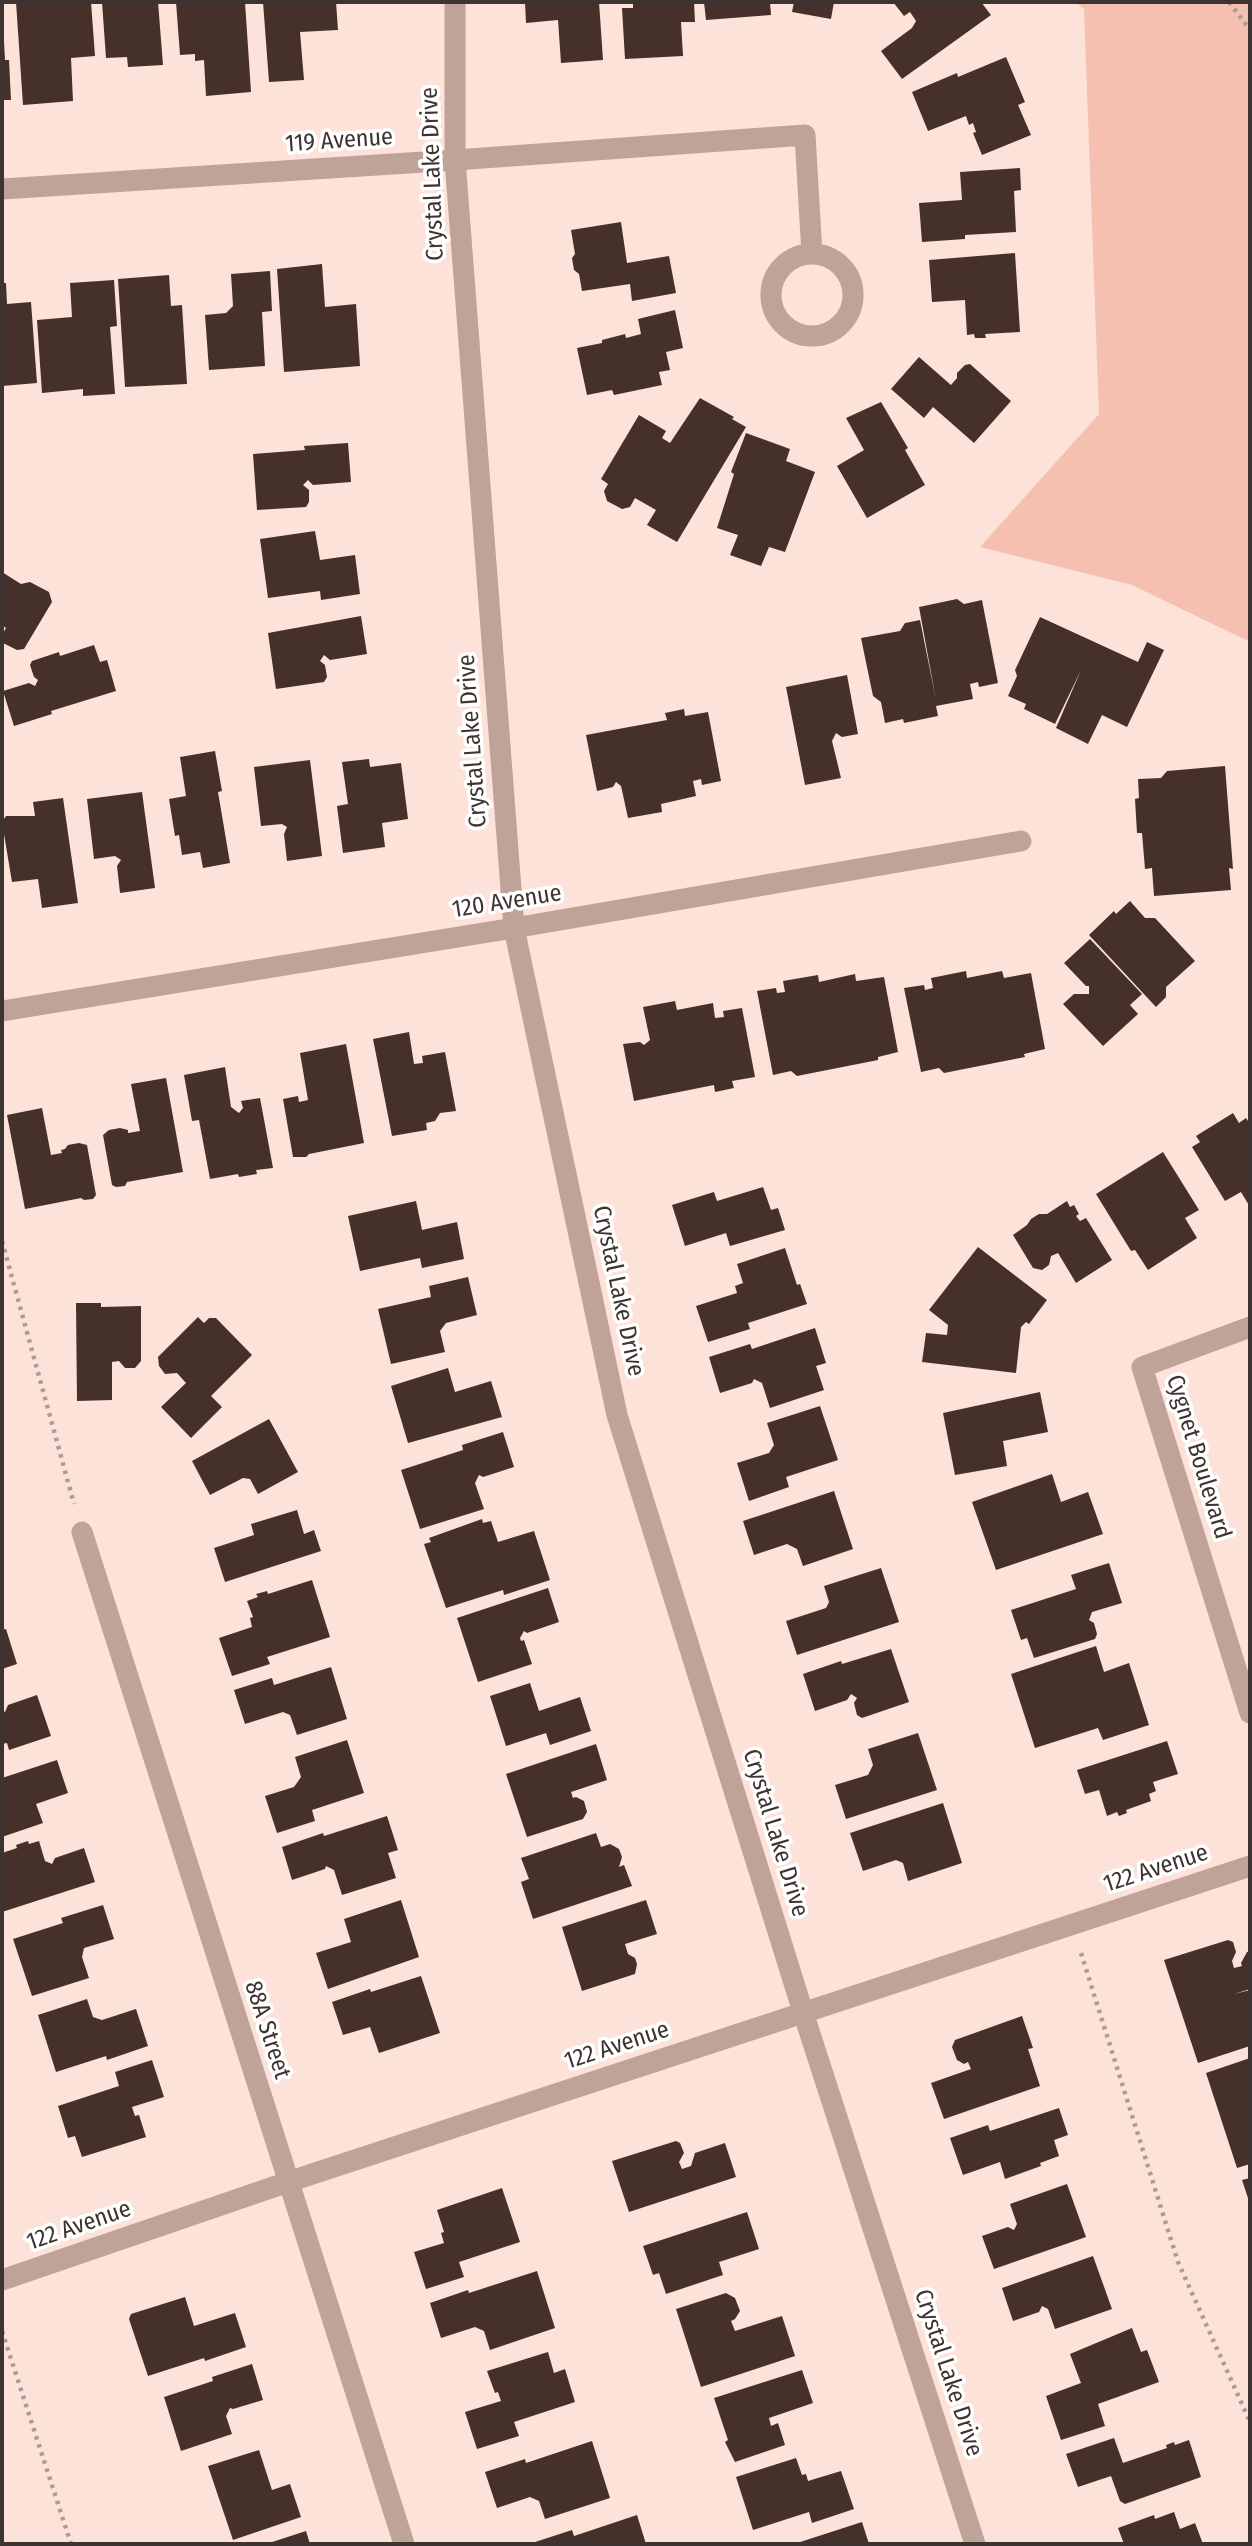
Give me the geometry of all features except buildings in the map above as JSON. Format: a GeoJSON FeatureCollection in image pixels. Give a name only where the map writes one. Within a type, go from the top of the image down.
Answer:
{"type":"FeatureCollection","features":[{"type":"Feature","properties":{"kind":"street","name":"Crystal Lake Drive"},"geometry":{"type":"LineString","coordinates":[[455,2],[454,160],[514,928],[617,1415],[803,2012],[975,2544]]}},
{"type":"Feature","properties":{"kind":"street","name":"119 Avenue"},"geometry":{"type":"LineString","coordinates":[[2,189],[805,135],[812,254]]}},
{"type":"Feature","properties":{"kind":"street","name":"120 Avenue"},"geometry":{"type":"LineString","coordinates":[[2,1011],[514,928],[1021,841]]}},
{"type":"Feature","properties":{"kind":"street","name":"Cygnet Boulevard"},"geometry":{"type":"LineString","coordinates":[[1250,1327],[1142,1367],[1250,1713]]}},
{"type":"Feature","properties":{"kind":"street","name":"88A Street"},"geometry":{"type":"LineString","coordinates":[[82,1532],[404,2544]]}},
{"type":"Feature","properties":{"kind":"street","name":"122 Avenue"},"geometry":{"type":"LineString","coordinates":[[2,2280],[288,2182],[1250,1866]]}},
{"type":"Feature","properties":{"kind":"path"},"geometry":{"type":"LineString","coordinates":[[1229,2],[1250,30]]}},
{"type":"Feature","properties":{"kind":"path"},"geometry":{"type":"LineString","coordinates":[[2,1241],[82,1532]]}},
{"type":"Feature","properties":{"kind":"path"},"geometry":{"type":"LineString","coordinates":[[1072,1924],[1178,2262],[1250,2423]]}},
{"type":"Feature","properties":{"kind":"path"},"geometry":{"type":"LineString","coordinates":[[2,2331],[71,2544]]}},
{"type":"Feature","properties":{"kind":"shaded area"},"geometry":{"type":"Polygon","coordinates":[[[1075,2],[1250,2],[1250,642],[1132,585],[980,547],[1099,414],[1084,9],[1075,2]]]}}]}
